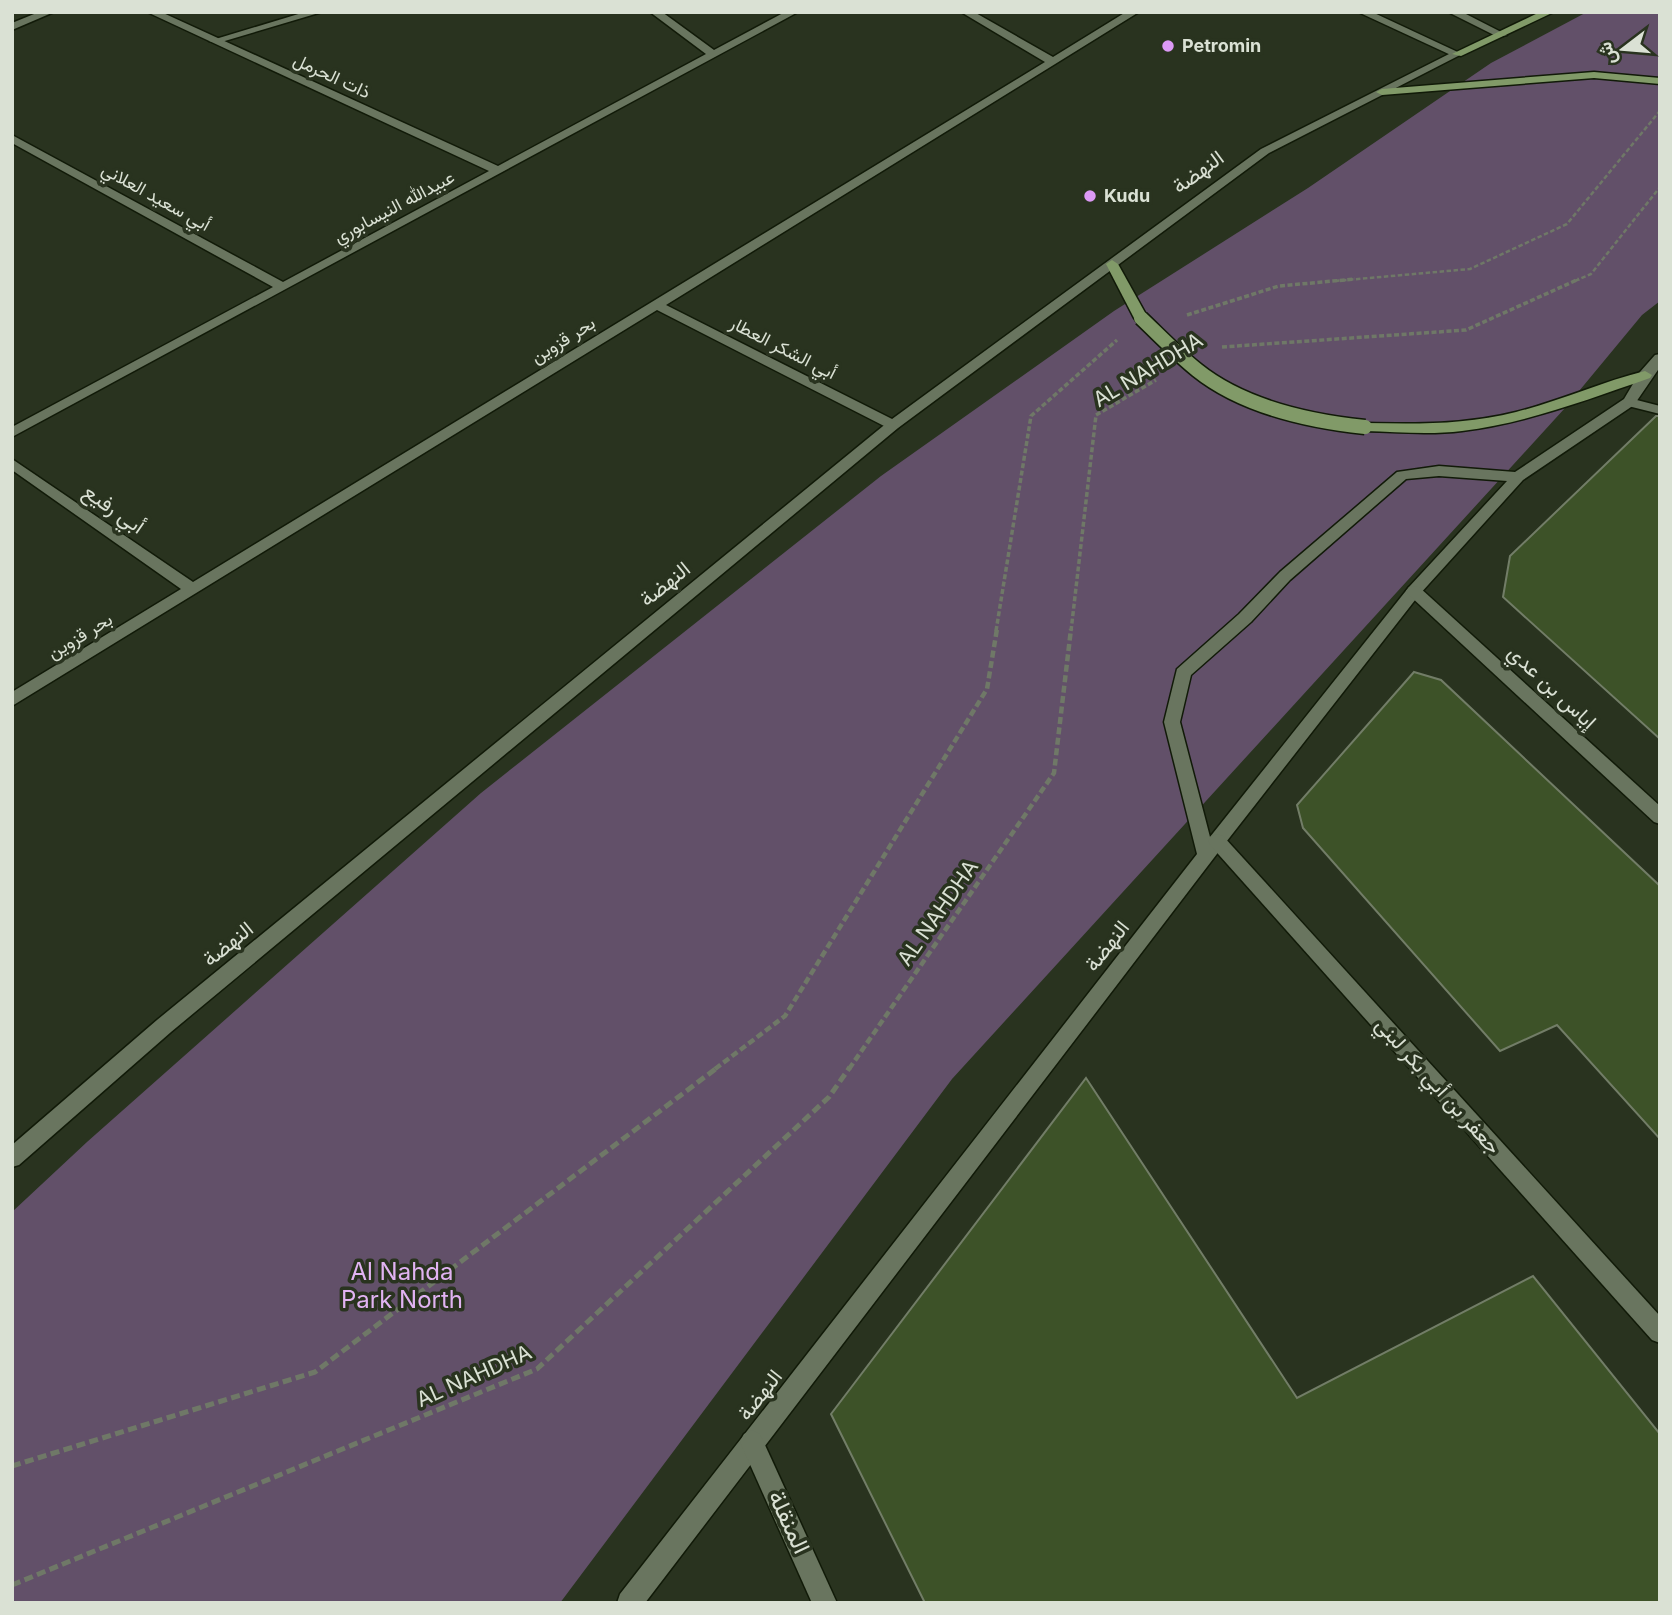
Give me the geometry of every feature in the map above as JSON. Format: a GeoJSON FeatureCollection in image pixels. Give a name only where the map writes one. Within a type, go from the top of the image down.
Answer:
{"type":"FeatureCollection","features":[{"type":"Feature","properties":{"kind":"main road","name":"النهضة"},"geometry":{"type":"LineString","coordinates":[[1457,54],[1549,12]]}},
{"type":"Feature","properties":{"kind":"main road","name":"النهضة"},"geometry":{"type":"LineString","coordinates":[[1381,92],[1479,85],[1530,78],[1594,75],[1660,81]]}},
{"type":"Feature","properties":{"kind":"main road"},"geometry":{"type":"LineString","coordinates":[[1111,264],[1141,318],[1198,371],[1238,395],[1318,422],[1416,428],[1472,426],[1538,411],[1645,375]]}},
{"type":"Feature","properties":{"kind":"street"},"geometry":{"type":"LineString","coordinates":[[12,27],[49,12]]}},
{"type":"Feature","properties":{"kind":"street","name":"ذات الحرمل"},"geometry":{"type":"LineString","coordinates":[[152,12],[498,171]]}},
{"type":"Feature","properties":{"kind":"street"},"geometry":{"type":"LineString","coordinates":[[214,41],[317,12]]}},
{"type":"Feature","properties":{"kind":"street"},"geometry":{"type":"LineString","coordinates":[[655,12],[714,55]]}},
{"type":"Feature","properties":{"kind":"street","name":"عبيدالله النيسابوري"},"geometry":{"type":"LineString","coordinates":[[12,433],[793,12]]}},
{"type":"Feature","properties":{"kind":"street"},"geometry":{"type":"LineString","coordinates":[[966,12],[1053,62]]}},
{"type":"Feature","properties":{"kind":"street","name":"بحر قزوين"},"geometry":{"type":"LineString","coordinates":[[12,700],[1134,12]]}},
{"type":"Feature","properties":{"kind":"street"},"geometry":{"type":"LineString","coordinates":[[1363,12],[1457,54]]}},
{"type":"Feature","properties":{"kind":"street"},"geometry":{"type":"LineString","coordinates":[[1452,12],[1502,35]]}},
{"type":"Feature","properties":{"kind":"street","name":"النهضة"},"geometry":{"type":"LineString","coordinates":[[12,1158],[186,1009],[893,425],[1265,150],[1457,54]]}},
{"type":"Feature","properties":{"kind":"street","name":"أبي سعيد العلاني"},"geometry":{"type":"LineString","coordinates":[[12,138],[283,287]]}},
{"type":"Feature","properties":{"kind":"street","name":"أبي الشكر العطار"},"geometry":{"type":"LineString","coordinates":[[656,305],[893,425]]}},
{"type":"Feature","properties":{"kind":"street","name":"النهضة"},"geometry":{"type":"LineString","coordinates":[[629,1603],[1211,848],[1414,591],[1518,477],[1629,402],[1645,375],[1660,358]]}},
{"type":"Feature","properties":{"kind":"street"},"geometry":{"type":"LineString","coordinates":[[1629,402],[1660,410]]}},
{"type":"Feature","properties":{"kind":"street","name":"أبي رفيع"},"geometry":{"type":"LineString","coordinates":[[12,463],[192,589]]}},
{"type":"Feature","properties":{"kind":"street"},"geometry":{"type":"LineString","coordinates":[[1211,848],[1172,722],[1183,673],[1245,618],[1285,576],[1402,475],[1438,471],[1518,477]]}},
{"type":"Feature","properties":{"kind":"street","name":"إياس بن عدي"},"geometry":{"type":"LineString","coordinates":[[1414,591],[1660,817]]}},
{"type":"Feature","properties":{"kind":"street","name":"جعفر بن أبي بكر لبني"},"geometry":{"type":"LineString","coordinates":[[1211,848],[1660,1332]]}},
{"type":"Feature","properties":{"kind":"street","name":"المنقلة"},"geometry":{"type":"LineString","coordinates":[[752,1442],[825,1603]]}},
{"type":"Feature","properties":{"kind":"path","name":"AL NAHDHA"},"geometry":{"type":"LineString","coordinates":[[1175,318],[1279,286],[1470,269],[1566,224],[1660,111]]}},
{"type":"Feature","properties":{"kind":"path","name":"AL NAHDHA"},"geometry":{"type":"LineString","coordinates":[[1209,348],[1466,330],[1591,274],[1660,187]]}},
{"type":"Feature","properties":{"kind":"path","name":"AL NAHDHA"},"geometry":{"type":"LineString","coordinates":[[12,1466],[315,1372],[785,1016],[987,690],[1031,416],[1123,335]]}},
{"type":"Feature","properties":{"kind":"path","name":"AL NAHDHA"},"geometry":{"type":"LineString","coordinates":[[12,1586],[537,1370],[829,1097],[1054,774],[1096,415],[1164,375]]}},
{"type":"Feature","properties":{"kind":"green space","name":"Al Nahda Park North"},"geometry":{"type":"Polygon","coordinates":[[[1587,12],[1660,12],[1660,301],[1642,315],[1565,408],[952,1079],[560,1603],[12,1603],[12,1212],[87,1142],[481,793],[881,476],[1114,311],[1308,188],[1491,63],[1587,12]]]}},
{"type":"Feature","properties":{"kind":"building"},"geometry":{"type":"Polygon","coordinates":[[[1656,416],[1660,416],[1660,739],[1503,597],[1510,556],[1656,416]]]}},
{"type":"Feature","properties":{"kind":"building"},"geometry":{"type":"Polygon","coordinates":[[[1414,672],[1441,680],[1660,886],[1660,1139],[1557,1025],[1500,1051],[1303,828],[1297,805],[1414,672]]]}},
{"type":"Feature","properties":{"kind":"building"},"geometry":{"type":"Polygon","coordinates":[[[1086,1078],[1297,1398],[1533,1276],[1660,1434],[1660,1603],[925,1603],[831,1414],[1086,1078]]]}},
{"type":"Feature","properties":{"kind":"place","name":"Petromin"},"geometry":{"type":"Point","coordinates":[1168,46]}},
{"type":"Feature","properties":{"kind":"place","name":"Kudu"},"geometry":{"type":"Point","coordinates":[1090,196]}}]}
